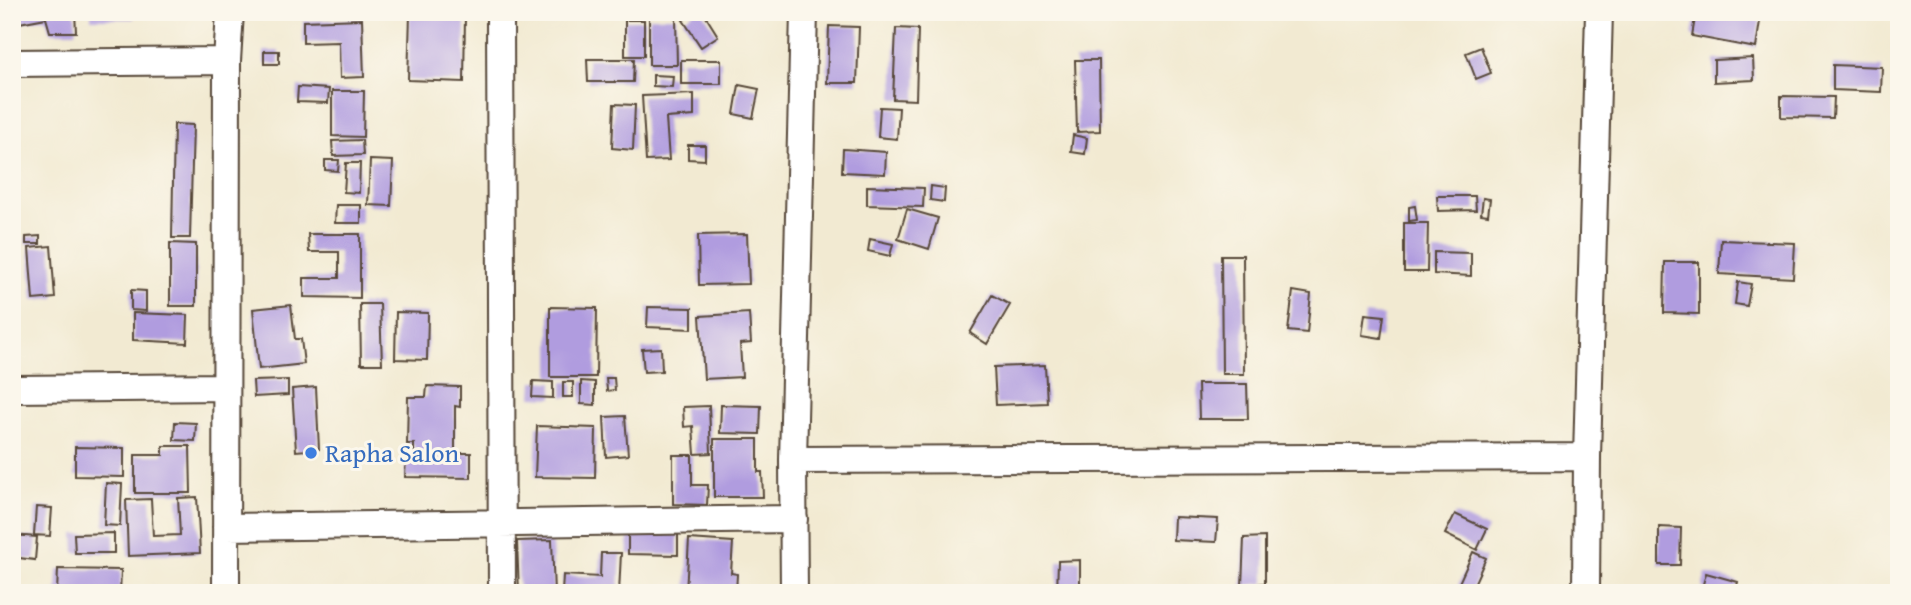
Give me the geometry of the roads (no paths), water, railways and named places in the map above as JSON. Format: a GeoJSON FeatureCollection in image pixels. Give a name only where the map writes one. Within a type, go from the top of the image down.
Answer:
{"type":"FeatureCollection","features":[{"type":"Feature","properties":{"kind":"street"},"geometry":{"type":"LineString","coordinates":[[226,593],[227,61],[230,12]]}},
{"type":"Feature","properties":{"kind":"street"},"geometry":{"type":"LineString","coordinates":[[500,12],[502,593]]}},
{"type":"Feature","properties":{"kind":"street"},"geometry":{"type":"LineString","coordinates":[[794,593],[793,460],[804,12]]}},
{"type":"Feature","properties":{"kind":"street"},"geometry":{"type":"LineString","coordinates":[[1586,593],[1587,457],[1600,12]]}},
{"type":"Feature","properties":{"kind":"street"},"geometry":{"type":"LineString","coordinates":[[12,63],[227,61]]}},
{"type":"Feature","properties":{"kind":"street"},"geometry":{"type":"LineString","coordinates":[[12,389],[226,387]]}},
{"type":"Feature","properties":{"kind":"street"},"geometry":{"type":"LineString","coordinates":[[793,460],[1587,457]]}},
{"type":"Feature","properties":{"kind":"street"},"geometry":{"type":"LineString","coordinates":[[226,527],[794,519]]}},
{"type":"Feature","properties":{"kind":"place","name":"Rapha Salon"},"geometry":{"type":"Point","coordinates":[311,453]}}]}
